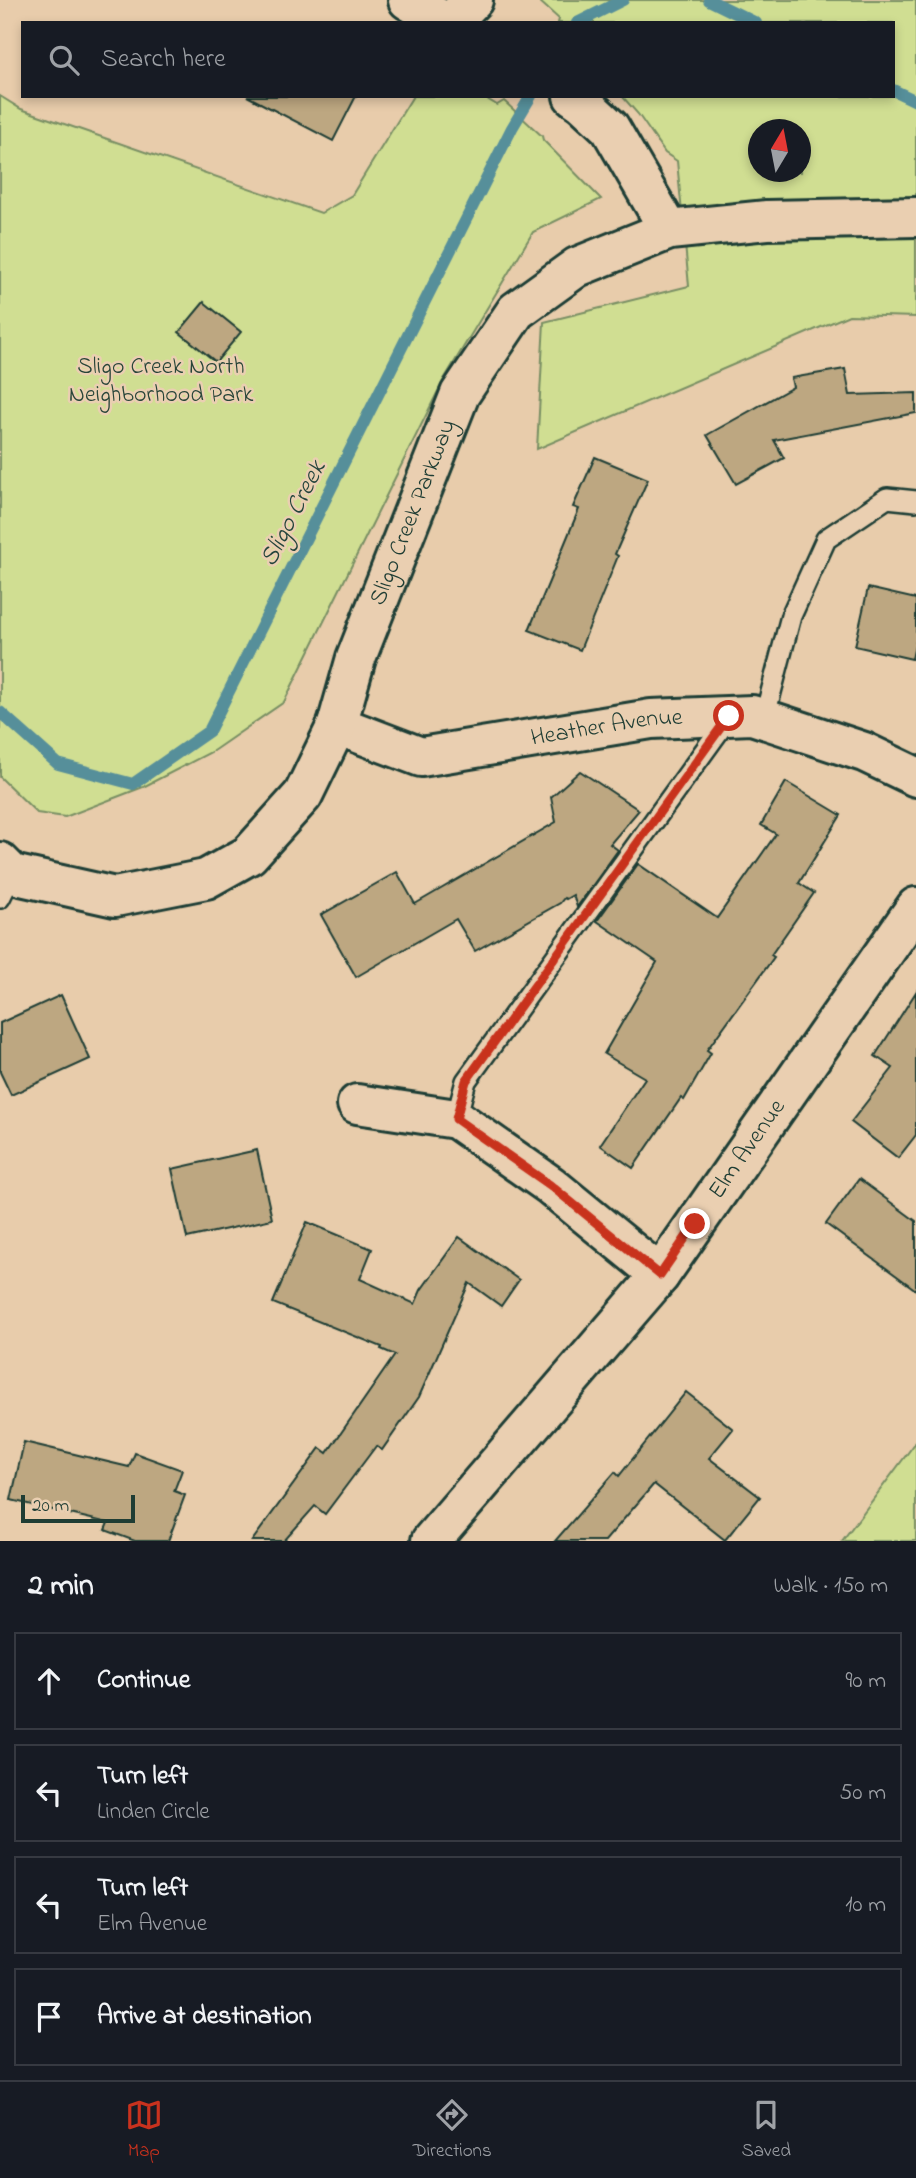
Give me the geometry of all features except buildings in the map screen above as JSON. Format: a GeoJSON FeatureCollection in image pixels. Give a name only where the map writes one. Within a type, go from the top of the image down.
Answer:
{"type":"FeatureCollection","features":[{"type":"Feature","properties":{"kind":"street"},"geometry":{"type":"LineString","coordinates":[[408,0],[445,21]]}},
{"type":"Feature","properties":{"kind":"street"},"geometry":{"type":"LineString","coordinates":[[450,21],[473,0]]}},
{"type":"Feature","properties":{"kind":"street"},"geometry":{"type":"LineString","coordinates":[[578,100],[610,128],[669,230]]}},
{"type":"Feature","properties":{"kind":"street","name":"Sligo Creek Parkway"},"geometry":{"type":"LineString","coordinates":[[4,878],[115,897],[206,879],[249,855],[303,795],[337,725],[356,658],[460,394],[516,311],[577,267],[669,230],[767,220],[916,217]]}},
{"type":"Feature","properties":{"kind":"street","name":"Heather Avenue"},"geometry":{"type":"LineString","coordinates":[[337,725],[421,757],[651,719],[747,718],[863,752],[916,777]]}},
{"type":"Feature","properties":{"kind":"street","name":"Elm Avenue"},"geometry":{"type":"LineString","coordinates":[[431,1541],[660,1275],[916,907]]}},
{"type":"Feature","properties":{"kind":"street"},"geometry":{"type":"LineString","coordinates":[[357,1104],[456,1119],[550,1185],[660,1275]]}},
{"type":"Feature","properties":{"kind":"lane"},"geometry":{"type":"LineString","coordinates":[[456,1119],[466,1081],[747,718],[826,539],[887,498],[916,501]]}},
{"type":"Feature","properties":{"kind":"green space"},"geometry":{"type":"Polygon","coordinates":[[[538,0],[916,0],[916,317],[849,315],[537,449],[544,322],[689,286],[677,161],[665,153],[624,98],[895,98],[895,21],[558,21],[538,0]]]}},
{"type":"Feature","properties":{"kind":"green space","name":"Sligo Creek North Neighborhood Park"},"geometry":{"type":"Polygon","coordinates":[[[0,96],[21,109],[321,213],[352,195],[412,98],[485,98],[497,105],[504,101],[542,136],[601,199],[533,232],[443,381],[284,702],[213,751],[143,787],[65,817],[37,813],[0,777],[0,96]]]}},
{"type":"Feature","properties":{"kind":"green space"},"geometry":{"type":"Polygon","coordinates":[[[916,1442],[916,1541],[842,1541],[916,1442]]]}},
{"type":"Feature","properties":{"kind":"waterway","name":"Sligo Creek"},"geometry":{"type":"LineString","coordinates":[[581,21],[623,0]]}},
{"type":"Feature","properties":{"kind":"waterway","name":"Sligo Creek"},"geometry":{"type":"LineString","coordinates":[[709,0],[752,21]]}},
{"type":"Feature","properties":{"kind":"waterway","name":"Sligo Creek"},"geometry":{"type":"LineString","coordinates":[[895,91],[916,101]]}},
{"type":"Feature","properties":{"kind":"waterway","name":"Sligo Creek"},"geometry":{"type":"LineString","coordinates":[[0,712],[58,764],[133,784],[209,731],[512,128],[530,98]]}},
{"type":"Feature","properties":{"kind":"route"},"geometry":{"type":"LineString","coordinates":[[695,1224],[660,1275],[550,1185],[456,1119],[466,1081],[729,716]]}}]}
